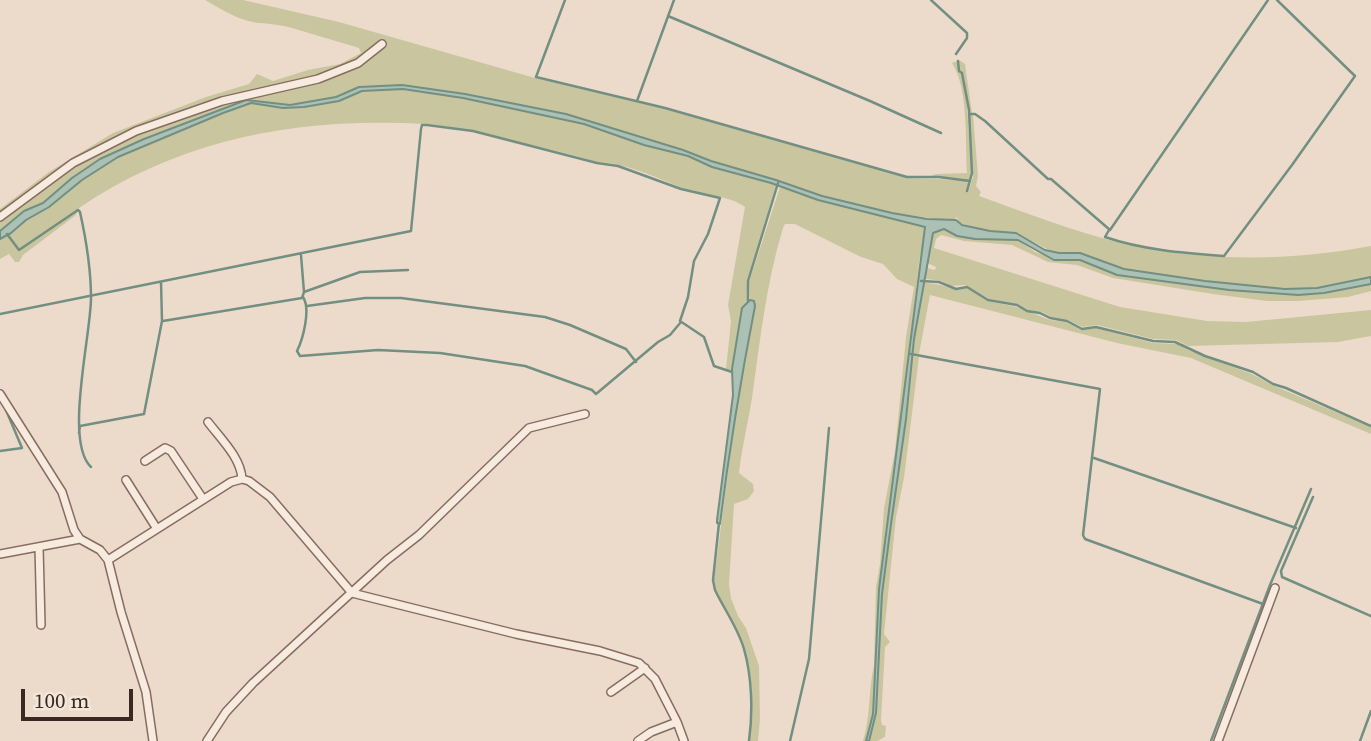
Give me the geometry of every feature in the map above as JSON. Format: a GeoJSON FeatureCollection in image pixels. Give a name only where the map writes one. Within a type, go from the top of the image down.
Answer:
{"type":"FeatureCollection","features":[{"type":"Feature","properties":{"kind":"street"},"geometry":{"type":"LineString","coordinates":[[0,217],[73,163],[136,131],[222,101],[318,79],[358,63],[382,44]]}},
{"type":"Feature","properties":{"kind":"street"},"geometry":{"type":"LineString","coordinates":[[0,394],[62,492],[74,530],[80,539],[100,550],[108,560],[146,692],[153,741]]}},
{"type":"Feature","properties":{"kind":"street"},"geometry":{"type":"LineString","coordinates":[[207,741],[226,712],[253,683],[387,560],[419,535],[529,428],[585,414]]}},
{"type":"Feature","properties":{"kind":"street"},"geometry":{"type":"LineString","coordinates":[[208,422],[237,459],[242,480]]}},
{"type":"Feature","properties":{"kind":"street"},"geometry":{"type":"LineString","coordinates":[[145,461],[165,448],[171,451],[203,499]]}},
{"type":"Feature","properties":{"kind":"street"},"geometry":{"type":"LineString","coordinates":[[126,480],[156,529]]}},
{"type":"Feature","properties":{"kind":"street"},"geometry":{"type":"LineString","coordinates":[[108,560],[232,482],[249,481],[271,497],[352,593],[516,634],[600,651],[639,663],[655,680],[684,741]]}},
{"type":"Feature","properties":{"kind":"street"},"geometry":{"type":"LineString","coordinates":[[0,554],[80,539]]}},
{"type":"Feature","properties":{"kind":"street"},"geometry":{"type":"LineString","coordinates":[[39,547],[41,625]]}},
{"type":"Feature","properties":{"kind":"street"},"geometry":{"type":"LineString","coordinates":[[1218,741],[1275,588]]}},
{"type":"Feature","properties":{"kind":"street"},"geometry":{"type":"LineString","coordinates":[[611,692],[645,668]]}},
{"type":"Feature","properties":{"kind":"street"},"geometry":{"type":"LineString","coordinates":[[638,741],[651,732],[677,722]]}},
{"type":"Feature","properties":{"kind":"shaded area"},"geometry":{"type":"Polygon","coordinates":[[[205,0],[243,0],[339,22],[535,78],[665,109],[907,178],[956,180],[929,177],[936,174],[967,173],[964,101],[952,63],[959,60],[965,64],[972,113],[966,91],[968,121],[969,114],[973,115],[978,176],[976,186],[981,192],[979,196],[1108,239],[1187,254],[1279,257],[1371,246],[1371,277],[1317,288],[1285,289],[1124,269],[1080,253],[1053,252],[1016,233],[990,231],[959,223],[957,217],[952,221],[892,213],[822,196],[566,114],[465,94],[402,85],[290,105],[246,100],[100,159],[43,203],[24,211],[0,231],[0,209],[49,172],[113,133],[206,97],[249,84],[257,74],[273,81],[340,64],[361,53],[359,48],[292,28],[253,22],[231,15],[205,0]],[[968,122],[972,173],[968,181],[968,192],[973,177],[968,122]]]}},
{"type":"Feature","properties":{"kind":"shaded area"},"geometry":{"type":"Polygon","coordinates":[[[402,85],[465,94],[566,114],[822,196],[892,213],[927,219],[956,220],[962,225],[1016,233],[1045,250],[1080,253],[1124,269],[1285,289],[1317,288],[1371,277],[1371,284],[1298,295],[1229,290],[1117,275],[1080,260],[1054,260],[1018,240],[975,239],[957,236],[944,229],[933,233],[914,339],[882,594],[876,713],[869,741],[866,741],[873,714],[879,589],[925,227],[818,200],[584,124],[463,98],[403,89],[362,91],[339,101],[304,107],[283,108],[251,103],[223,113],[118,157],[0,239],[0,231],[24,211],[43,203],[100,159],[144,139],[246,100],[290,105],[336,97],[359,87],[402,85]]]}},
{"type":"Feature","properties":{"kind":"shaded area"},"geometry":{"type":"Polygon","coordinates":[[[403,89],[463,98],[584,124],[644,145],[688,156],[712,167],[776,185],[747,281],[747,302],[741,314],[732,371],[726,369],[731,321],[728,305],[745,207],[730,200],[690,191],[629,168],[446,126],[334,124],[245,137],[202,148],[119,184],[79,208],[76,215],[23,255],[19,262],[15,262],[9,254],[0,259],[0,239],[118,157],[251,103],[283,108],[304,107],[333,102],[362,91],[403,89]]]}},
{"type":"Feature","properties":{"kind":"shaded area"},"geometry":{"type":"Polygon","coordinates":[[[780,187],[818,200],[920,225],[925,227],[926,231],[919,262],[902,420],[879,589],[873,715],[866,741],[863,741],[874,665],[876,587],[884,508],[895,451],[906,337],[914,287],[897,279],[883,264],[861,257],[795,224],[785,224],[783,228],[772,270],[740,463],[739,473],[753,484],[754,491],[748,499],[734,504],[729,584],[731,598],[746,628],[759,666],[758,741],[749,741],[752,694],[744,648],[714,580],[736,410],[754,301],[750,300],[749,282],[780,187]]]}},
{"type":"Feature","properties":{"kind":"shaded area"},"geometry":{"type":"Polygon","coordinates":[[[944,228],[975,239],[1018,240],[1035,252],[1059,260],[1086,262],[1117,275],[1229,290],[1298,295],[1371,284],[1371,291],[1348,297],[1267,301],[1113,278],[1077,265],[1048,262],[1012,245],[964,241],[941,235],[936,239],[934,248],[1120,307],[1207,321],[1246,322],[1371,310],[1371,336],[1338,342],[1188,346],[1176,340],[1153,339],[1097,325],[1082,327],[1068,320],[1027,310],[1017,304],[989,299],[965,285],[951,286],[942,281],[926,279],[927,268],[935,270],[936,267],[927,263],[933,233],[944,228]]]}},
{"type":"Feature","properties":{"kind":"shaded area"},"geometry":{"type":"Polygon","coordinates":[[[923,283],[967,288],[988,301],[1017,307],[1050,320],[1066,322],[1081,330],[1096,328],[1153,343],[1178,344],[1371,427],[1371,434],[1191,358],[1117,343],[930,295],[919,354],[912,353],[923,283]]]}},
{"type":"Feature","properties":{"kind":"shaded area"},"geometry":{"type":"Polygon","coordinates":[[[750,300],[754,301],[755,306],[720,524],[717,520],[733,395],[732,369],[742,308],[750,300]]]}},
{"type":"Feature","properties":{"kind":"shaded area"},"geometry":{"type":"Polygon","coordinates":[[[912,356],[919,357],[904,478],[896,517],[884,634],[890,642],[885,647],[881,720],[882,725],[886,726],[885,737],[869,741],[877,687],[885,567],[912,356]]]}},
{"type":"Feature","properties":{"kind":"waterway"},"geometry":{"type":"LineString","coordinates":[[565,0],[536,77],[665,108],[907,177],[970,181]]}},
{"type":"Feature","properties":{"kind":"waterway"},"geometry":{"type":"LineString","coordinates":[[637,101],[674,0]]}},
{"type":"Feature","properties":{"kind":"waterway"},"geometry":{"type":"LineString","coordinates":[[931,0],[967,33],[967,38],[956,54]]}},
{"type":"Feature","properties":{"kind":"waterway"},"geometry":{"type":"LineString","coordinates":[[969,114],[975,114],[985,121],[1048,179],[1110,230],[1268,0]]}},
{"type":"Feature","properties":{"kind":"waterway"},"geometry":{"type":"LineString","coordinates":[[1109,230],[1105,237],[1134,245],[1224,256],[1292,165],[1355,76],[1277,0]]}},
{"type":"Feature","properties":{"kind":"waterway"},"geometry":{"type":"LineString","coordinates":[[668,16],[941,133]]}},
{"type":"Feature","properties":{"kind":"waterway"},"geometry":{"type":"LineString","coordinates":[[958,61],[969,110],[972,173],[967,191]]}},
{"type":"Feature","properties":{"kind":"waterway"},"geometry":{"type":"LineString","coordinates":[[0,314],[411,231],[421,129],[422,125],[427,125],[473,131],[618,166],[681,189],[720,198],[708,234],[694,261],[688,297],[680,321],[704,337],[714,366],[732,372]]}},
{"type":"Feature","properties":{"kind":"waterway"},"geometry":{"type":"LineString","coordinates":[[748,301],[748,281],[778,183]]}},
{"type":"Feature","properties":{"kind":"waterway"},"geometry":{"type":"LineString","coordinates":[[7,234],[19,250],[78,210],[80,212],[88,255],[91,298],[79,412],[83,454],[91,467]]}},
{"type":"Feature","properties":{"kind":"waterway"},"geometry":{"type":"LineString","coordinates":[[163,321],[302,298],[304,292],[301,255]]}},
{"type":"Feature","properties":{"kind":"waterway"},"geometry":{"type":"LineString","coordinates":[[304,292],[360,272],[408,270]]}},
{"type":"Feature","properties":{"kind":"waterway"},"geometry":{"type":"LineString","coordinates":[[921,281],[939,282],[956,289],[967,287],[988,300],[1017,305],[1027,311],[1067,321],[1082,329],[1096,327],[1153,341],[1175,342],[1205,356],[1253,372],[1273,384],[1371,426]]}},
{"type":"Feature","properties":{"kind":"waterway"},"geometry":{"type":"LineString","coordinates":[[79,433],[80,426],[144,414],[162,321],[161,282]]}},
{"type":"Feature","properties":{"kind":"waterway"},"geometry":{"type":"LineString","coordinates":[[303,297],[306,316],[297,351],[300,356],[378,350],[440,353],[525,366],[592,390],[596,394],[670,335],[681,322]]}},
{"type":"Feature","properties":{"kind":"waterway"},"geometry":{"type":"LineString","coordinates":[[307,306],[365,298],[401,298],[545,317],[626,349],[636,362]]}},
{"type":"Feature","properties":{"kind":"waterway"},"geometry":{"type":"LineString","coordinates":[[911,354],[1100,389],[1083,535],[1085,539],[1263,604]]}},
{"type":"Feature","properties":{"kind":"waterway"},"geometry":{"type":"LineString","coordinates":[[0,451],[22,448],[6,410]]}},
{"type":"Feature","properties":{"kind":"waterway"},"geometry":{"type":"LineString","coordinates":[[790,741],[809,659],[829,428]]}},
{"type":"Feature","properties":{"kind":"waterway"},"geometry":{"type":"LineString","coordinates":[[1094,458],[1296,528]]}},
{"type":"Feature","properties":{"kind":"waterway"},"geometry":{"type":"LineString","coordinates":[[1211,741],[1270,585],[1311,489]]}},
{"type":"Feature","properties":{"kind":"waterway"},"geometry":{"type":"LineString","coordinates":[[1313,497],[1281,571],[1282,577],[1371,616]]}},
{"type":"Feature","properties":{"kind":"waterway"},"geometry":{"type":"LineString","coordinates":[[719,523],[713,580],[747,660],[751,695],[749,741]]}},
{"type":"Feature","properties":{"kind":"waterway"},"geometry":{"type":"LineString","coordinates":[[1360,741],[1371,711]]}}]}
